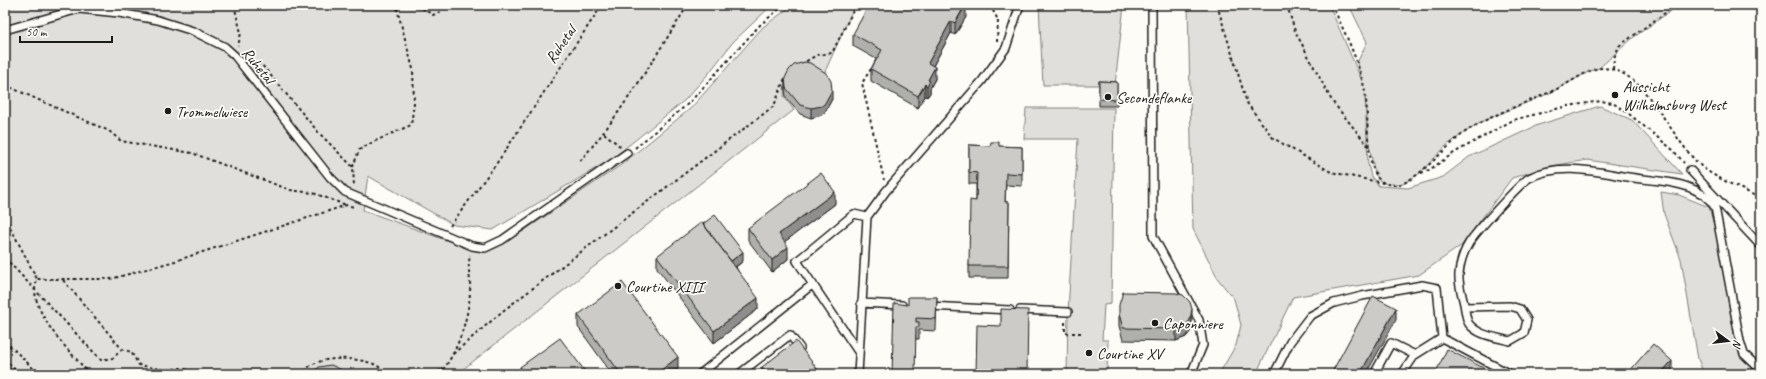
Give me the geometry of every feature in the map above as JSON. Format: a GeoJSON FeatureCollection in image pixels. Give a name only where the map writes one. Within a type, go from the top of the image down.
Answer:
{"type":"FeatureCollection","features":[{"type":"Feature","properties":{"kind":"lane"},"geometry":{"type":"LineString","coordinates":[[858,374],[867,217],[886,191],[982,81],[1006,48],[1020,5]]}},
{"type":"Feature","properties":{"kind":"lane"},"geometry":{"type":"LineString","coordinates":[[1152,5],[1153,236],[1199,320],[1203,345],[1191,374]]}},
{"type":"Feature","properties":{"kind":"lane","name":"Ruhetal"},"geometry":{"type":"LineString","coordinates":[[5,30],[79,9],[119,13],[158,20],[193,31],[225,47],[235,56],[330,177],[345,192],[472,246],[485,248],[502,240],[628,153]]}},
{"type":"Feature","properties":{"kind":"lane"},"geometry":{"type":"LineString","coordinates":[[1465,307],[1510,306],[1520,309],[1527,320],[1524,333],[1510,341],[1481,334],[1468,324],[1459,275],[1462,260],[1470,242],[1510,196],[1528,179],[1548,172],[1568,169],[1671,183],[1694,188],[1709,198],[1715,207],[1721,228],[1738,334],[1744,354],[1761,370]]}},
{"type":"Feature","properties":{"kind":"lane"},"geometry":{"type":"LineString","coordinates":[[1690,170],[1761,246]]}},
{"type":"Feature","properties":{"kind":"lane"},"geometry":{"type":"LineString","coordinates":[[859,353],[797,261],[854,214],[867,217]]}},
{"type":"Feature","properties":{"kind":"lane"},"geometry":{"type":"LineString","coordinates":[[700,374],[813,284]]}},
{"type":"Feature","properties":{"kind":"lane"},"geometry":{"type":"LineString","coordinates":[[1274,374],[1290,342],[1310,316],[1334,303],[1362,296],[1422,285],[1437,288],[1442,338]]}},
{"type":"Feature","properties":{"kind":"lane"},"geometry":{"type":"LineString","coordinates":[[861,303],[908,305]]}},
{"type":"Feature","properties":{"kind":"lane"},"geometry":{"type":"LineString","coordinates":[[916,305],[1067,312]]}},
{"type":"Feature","properties":{"kind":"lane"},"geometry":{"type":"LineString","coordinates":[[739,374],[790,335],[807,357]]}},
{"type":"Feature","properties":{"kind":"lane"},"geometry":{"type":"LineString","coordinates":[[1402,374],[1415,355],[1442,338]]}},
{"type":"Feature","properties":{"kind":"lane"},"geometry":{"type":"LineString","coordinates":[[1442,338],[1510,374]]}},
{"type":"Feature","properties":{"kind":"lane"},"geometry":{"type":"LineString","coordinates":[[1374,374],[1391,343],[1415,355]]}},
{"type":"Feature","properties":{"kind":"path"},"geometry":{"type":"LineString","coordinates":[[234,5],[241,33]]}},
{"type":"Feature","properties":{"kind":"path"},"geometry":{"type":"LineString","coordinates":[[5,85],[109,131],[122,142],[192,153],[290,190],[312,193],[360,209],[354,196],[353,167],[359,150],[411,125],[414,104],[413,69],[396,5]]}},
{"type":"Feature","properties":{"kind":"path"},"geometry":{"type":"LineString","coordinates":[[417,5],[433,15],[440,12],[440,5]]}},
{"type":"Feature","properties":{"kind":"path","name":"Ruhetal"},"geometry":{"type":"LineString","coordinates":[[448,236],[452,223],[499,160],[602,5]]}},
{"type":"Feature","properties":{"kind":"path"},"geometry":{"type":"LineString","coordinates":[[580,161],[604,133],[688,5]]}},
{"type":"Feature","properties":{"kind":"path"},"geometry":{"type":"LineString","coordinates":[[628,153],[689,103],[760,25],[784,5]]}},
{"type":"Feature","properties":{"kind":"path"},"geometry":{"type":"LineString","coordinates":[[795,67],[817,55],[832,52],[856,5]]}},
{"type":"Feature","properties":{"kind":"path"},"geometry":{"type":"LineString","coordinates":[[990,5],[998,20],[997,40],[995,47]]}},
{"type":"Feature","properties":{"kind":"path"},"geometry":{"type":"LineString","coordinates":[[1217,5],[1247,103],[1273,138],[1332,172],[1386,184],[1403,184],[1420,173],[1447,145],[1483,121],[1552,92],[1588,72],[1599,68],[1613,70],[1626,76],[1648,97],[1690,154],[1706,170],[1761,199]]}},
{"type":"Feature","properties":{"kind":"path"},"geometry":{"type":"LineString","coordinates":[[1287,5],[1295,31],[1332,101],[1370,148]]}},
{"type":"Feature","properties":{"kind":"path"},"geometry":{"type":"LineString","coordinates":[[1332,5],[1357,63],[1365,88],[1370,148],[1375,174],[1379,180],[1386,184]]}},
{"type":"Feature","properties":{"kind":"path"},"geometry":{"type":"LineString","coordinates":[[1613,70],[1614,58],[1619,46],[1676,5]]}},
{"type":"Feature","properties":{"kind":"path"},"geometry":{"type":"LineString","coordinates":[[235,56],[261,64],[315,127],[353,167]]}},
{"type":"Feature","properties":{"kind":"path"},"geometry":{"type":"LineString","coordinates":[[873,67],[862,83],[886,191]]}},
{"type":"Feature","properties":{"kind":"path"},"geometry":{"type":"LineString","coordinates":[[453,354],[504,310],[774,106],[786,77]]}},
{"type":"Feature","properties":{"kind":"path"},"geometry":{"type":"LineString","coordinates":[[1420,173],[1429,170],[1454,153],[1513,120],[1568,106],[1601,102],[1613,103],[1629,114],[1673,150],[1690,170]]}},
{"type":"Feature","properties":{"kind":"path"},"geometry":{"type":"LineString","coordinates":[[604,133],[615,142]]}},
{"type":"Feature","properties":{"kind":"path"},"geometry":{"type":"LineString","coordinates":[[37,279],[111,280],[175,261],[347,205]]}},
{"type":"Feature","properties":{"kind":"path"},"geometry":{"type":"LineString","coordinates":[[5,217],[37,279],[34,287],[38,305],[44,317],[57,336],[90,374]]}},
{"type":"Feature","properties":{"kind":"path"},"geometry":{"type":"LineString","coordinates":[[439,374],[444,370],[453,354],[469,308],[470,290],[467,271],[472,246]]}},
{"type":"Feature","properties":{"kind":"path"},"geometry":{"type":"LineString","coordinates":[[5,258],[34,287],[101,360],[112,358],[122,349]]}},
{"type":"Feature","properties":{"kind":"path"},"geometry":{"type":"LineString","coordinates":[[63,279],[122,349],[131,352],[139,365],[166,370],[181,368],[200,374]]}},
{"type":"Feature","properties":{"kind":"path"},"geometry":{"type":"LineString","coordinates":[[1067,312],[1065,333],[1083,333]]}},
{"type":"Feature","properties":{"kind":"path"},"geometry":{"type":"LineString","coordinates":[[5,341],[39,374]]}},
{"type":"Feature","properties":{"kind":"path"},"geometry":{"type":"LineString","coordinates":[[239,374],[304,373],[307,366],[314,362],[345,358],[377,365],[385,374]]}},
{"type":"Feature","properties":{"kind":"path"},"geometry":{"type":"LineString","coordinates":[[5,359],[19,374]]}},
{"type":"Feature","properties":{"kind":"path"},"geometry":{"type":"LineString","coordinates":[[427,374],[444,370]]}},
{"type":"Feature","properties":{"kind":"path"},"geometry":{"type":"LineString","coordinates":[[175,374],[188,373]]}},
{"type":"Feature","properties":{"kind":"shaded area"},"geometry":{"type":"Polygon","coordinates":[[[5,5],[772,5],[733,42],[709,73],[685,100],[613,158],[493,230],[454,225],[368,176],[363,210],[470,249],[486,251],[522,232],[621,165],[691,108],[763,27],[793,5],[855,5],[823,76],[785,81],[784,96],[794,110],[457,374],[5,374],[5,5]]]}},
{"type":"Feature","properties":{"kind":"shaded area"},"geometry":{"type":"Polygon","coordinates":[[[1039,5],[1124,5],[1115,85],[1043,85],[1039,5]]]}},
{"type":"Feature","properties":{"kind":"shaded area"},"geometry":{"type":"Polygon","coordinates":[[[1188,5],[1329,5],[1362,81],[1357,63],[1367,42],[1349,5],[1679,5],[1634,37],[1599,68],[1588,72],[1552,92],[1483,121],[1464,133],[1447,145],[1420,173],[1403,184],[1386,184],[1379,180],[1375,174],[1369,145],[1365,96],[1368,164],[1371,176],[1379,186],[1408,188],[1443,177],[1469,157],[1538,125],[1600,106],[1632,120],[1682,174],[1587,160],[1551,166],[1512,178],[1462,245],[1419,275],[1293,297],[1256,374],[1219,374],[1236,345],[1241,325],[1234,299],[1218,279],[1193,229],[1188,5]]]}},
{"type":"Feature","properties":{"kind":"shaded area"},"geometry":{"type":"Polygon","coordinates":[[[1026,108],[1114,108],[1111,304],[1104,305],[1102,340],[1108,340],[1107,374],[1067,374],[1068,312],[1078,139],[1024,139],[1026,108]]]}},
{"type":"Feature","properties":{"kind":"shaded area"},"geometry":{"type":"Polygon","coordinates":[[[1661,192],[1679,195],[1709,207],[1723,259],[1736,349],[1761,370],[1761,374],[1704,374],[1698,359],[1681,259],[1664,214],[1661,192]]]}},
{"type":"Feature","properties":{"kind":"building"},"geometry":{"type":"Polygon","coordinates":[[[869,5],[965,5],[955,23],[951,21],[928,63],[935,67],[928,80],[930,81],[927,86],[925,84],[918,96],[871,69],[882,50],[853,34],[869,5]]]}},
{"type":"Feature","properties":{"kind":"building"},"geometry":{"type":"Polygon","coordinates":[[[805,62],[810,63],[826,73],[831,81],[832,90],[822,106],[811,108],[800,105],[786,88],[785,78],[789,70],[794,65],[805,62]]]}},
{"type":"Feature","properties":{"kind":"building","name":"Secondeflanke"},"geometry":{"type":"Polygon","coordinates":[[[1099,81],[1117,82],[1117,100],[1099,99],[1099,81]]]}},
{"type":"Feature","properties":{"kind":"building"},"geometry":{"type":"Polygon","coordinates":[[[991,142],[999,142],[999,146],[1022,147],[1022,174],[1006,173],[1005,202],[1009,202],[1008,266],[969,266],[970,200],[976,201],[977,173],[969,172],[969,145],[990,146],[991,142]]]}},
{"type":"Feature","properties":{"kind":"building"},"geometry":{"type":"Polygon","coordinates":[[[821,173],[835,192],[779,234],[788,247],[772,260],[748,228],[821,173]]]}},
{"type":"Feature","properties":{"kind":"building"},"geometry":{"type":"Polygon","coordinates":[[[715,215],[743,252],[731,261],[703,224],[715,215]]]}},
{"type":"Feature","properties":{"kind":"building"},"geometry":{"type":"Polygon","coordinates":[[[702,222],[758,298],[714,331],[657,256],[702,222]]]}},
{"type":"Feature","properties":{"kind":"building"},"geometry":{"type":"Polygon","coordinates":[[[622,282],[678,357],[656,374],[621,374],[578,315],[622,282]]]}},
{"type":"Feature","properties":{"kind":"building","name":"Caponniere"},"geometry":{"type":"Polygon","coordinates":[[[1123,292],[1176,293],[1183,295],[1190,302],[1192,309],[1190,320],[1186,325],[1176,329],[1123,328],[1119,314],[1119,305],[1123,292]]]}},
{"type":"Feature","properties":{"kind":"building"},"geometry":{"type":"Polygon","coordinates":[[[1373,296],[1396,308],[1360,374],[1331,374],[1373,296]]]}},
{"type":"Feature","properties":{"kind":"building"},"geometry":{"type":"Polygon","coordinates":[[[908,297],[937,297],[936,319],[916,318],[916,322],[919,322],[919,327],[916,327],[915,374],[892,374],[894,303],[908,305],[908,297]]]}},
{"type":"Feature","properties":{"kind":"building"},"geometry":{"type":"Polygon","coordinates":[[[1001,309],[1028,310],[1027,374],[976,374],[977,325],[1001,326],[1001,309]]]}},
{"type":"Feature","properties":{"kind":"building"},"geometry":{"type":"Polygon","coordinates":[[[560,338],[587,374],[525,374],[520,367],[560,338]]]}},
{"type":"Feature","properties":{"kind":"building"},"geometry":{"type":"Polygon","coordinates":[[[796,341],[821,374],[768,374],[762,367],[796,341]]]}},
{"type":"Feature","properties":{"kind":"building"},"geometry":{"type":"Polygon","coordinates":[[[1653,344],[1672,361],[1660,374],[1627,374],[1653,344]]]}},
{"type":"Feature","properties":{"kind":"building"},"geometry":{"type":"Polygon","coordinates":[[[1447,349],[1495,374],[1435,374],[1447,349]]]}},
{"type":"Feature","properties":{"kind":"building"},"geometry":{"type":"Polygon","coordinates":[[[331,365],[342,370],[345,374],[311,374],[319,367],[331,365]]]}},
{"type":"Feature","properties":{"kind":"place","name":"Aussicht Wilhelmsburg West"},"geometry":{"type":"Point","coordinates":[1615,95]}},
{"type":"Feature","properties":{"kind":"place","name":"Secondeflanke"},"geometry":{"type":"Point","coordinates":[1108,97]}},
{"type":"Feature","properties":{"kind":"place","name":"Trommelwiese"},"geometry":{"type":"Point","coordinates":[168,111]}},
{"type":"Feature","properties":{"kind":"place","name":"Courtine XIII"},"geometry":{"type":"Point","coordinates":[618,286]}},
{"type":"Feature","properties":{"kind":"place","name":"Caponniere"},"geometry":{"type":"Point","coordinates":[1155,323]}},
{"type":"Feature","properties":{"kind":"place","name":"Courtine XV"},"geometry":{"type":"Point","coordinates":[1089,353]}}]}
